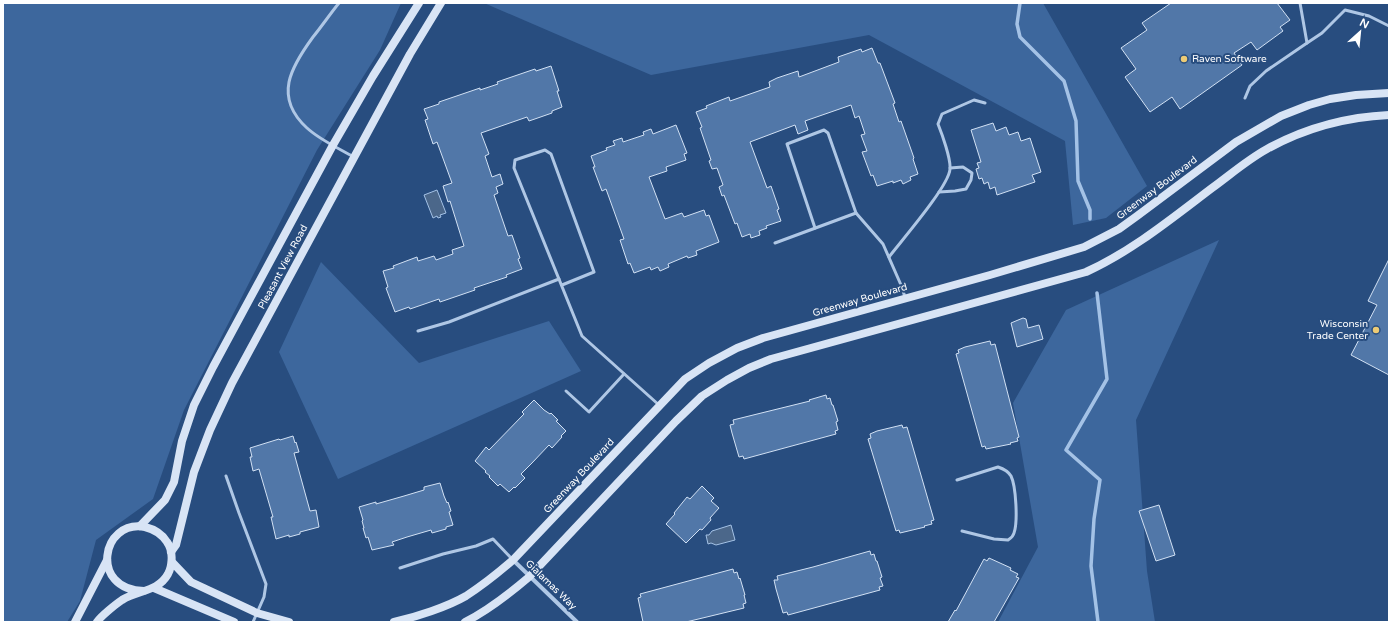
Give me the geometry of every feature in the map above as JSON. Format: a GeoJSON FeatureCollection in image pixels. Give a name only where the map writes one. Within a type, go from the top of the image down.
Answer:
{"type":"FeatureCollection","features":[{"type":"Feature","properties":{"kind":"street","name":"Pleasant View Road"},"geometry":{"type":"LineString","coordinates":[[140,526],[165,500],[174,482],[182,441],[194,405],[217,360],[333,145],[373,76],[419,3]]}},
{"type":"Feature","properties":{"kind":"street","name":"Pleasant View Road"},"geometry":{"type":"LineString","coordinates":[[171,552],[176,545],[194,472],[210,430],[232,384],[410,54],[441,3]]}},
{"type":"Feature","properties":{"kind":"street","name":"Greenway Boulevard"},"geometry":{"type":"LineString","coordinates":[[394,622],[412,618],[465,596],[490,580],[513,560],[659,405],[686,379],[709,363],[737,348],[763,338],[990,275],[1084,247],[1098,241],[1131,221],[1236,142],[1281,116],[1309,105],[1330,99],[1356,95],[1389,93]]}},
{"type":"Feature","properties":{"kind":"street"},"geometry":{"type":"LineString","coordinates":[[465,622],[487,610],[529,577],[676,421],[702,396],[727,380],[749,368],[771,359],[1086,272],[1119,256],[1147,238],[1247,162],[1266,150],[1299,133],[1332,123],[1366,116],[1389,115]]}},
{"type":"Feature","properties":{"kind":"street"},"geometry":{"type":"LineString","coordinates":[[98,622],[123,600],[154,588],[163,581],[169,572],[172,562],[171,552],[167,542],[160,534],[151,528],[140,526],[120,532],[108,549],[107,560],[109,571],[114,580],[123,587],[133,591],[144,591]]}},
{"type":"Feature","properties":{"kind":"street"},"geometry":{"type":"LineString","coordinates":[[75,622],[107,560]]}},
{"type":"Feature","properties":{"kind":"street","name":"Gialamas Way"},"geometry":{"type":"LineString","coordinates":[[513,560],[577,622]]}},
{"type":"Feature","properties":{"kind":"street"},"geometry":{"type":"LineString","coordinates":[[172,562],[191,582],[257,613],[289,622]]}},
{"type":"Feature","properties":{"kind":"street"},"geometry":{"type":"LineString","coordinates":[[154,588],[234,622]]}},
{"type":"Feature","properties":{"kind":"lane"},"geometry":{"type":"LineString","coordinates":[[339,3],[301,53],[289,78],[288,91],[294,112],[300,121],[312,132],[354,157]]}},
{"type":"Feature","properties":{"kind":"lane"},"geometry":{"type":"LineString","coordinates":[[1300,3],[1307,43]]}},
{"type":"Feature","properties":{"kind":"lane"},"geometry":{"type":"LineString","coordinates":[[1245,98],[1250,86],[1266,71],[1322,33],[1345,10],[1369,16],[1389,26]]}},
{"type":"Feature","properties":{"kind":"lane"},"geometry":{"type":"LineString","coordinates":[[889,257],[944,185],[950,168],[945,140],[938,124],[942,114],[974,100],[985,103]]}},
{"type":"Feature","properties":{"kind":"lane"},"geometry":{"type":"LineString","coordinates":[[815,228],[787,144],[824,130],[828,133],[856,214],[883,244],[901,285],[905,298]]}},
{"type":"Feature","properties":{"kind":"lane"},"geometry":{"type":"LineString","coordinates":[[562,285],[594,272],[551,154],[545,150],[515,160],[514,168],[582,336],[659,405]]}},
{"type":"Feature","properties":{"kind":"lane"},"geometry":{"type":"LineString","coordinates":[[939,192],[966,189],[971,180],[972,173],[963,167],[950,168]]}},
{"type":"Feature","properties":{"kind":"lane"},"geometry":{"type":"LineString","coordinates":[[775,243],[856,214]]}},
{"type":"Feature","properties":{"kind":"lane"},"geometry":{"type":"LineString","coordinates":[[418,331],[449,322],[559,279]]}},
{"type":"Feature","properties":{"kind":"lane"},"geometry":{"type":"LineString","coordinates":[[566,391],[589,412],[624,374]]}},
{"type":"Feature","properties":{"kind":"lane"},"geometry":{"type":"LineString","coordinates":[[957,480],[998,467],[1007,471],[1011,477],[1014,487],[1016,525],[1012,536],[1008,540],[994,539],[962,531]]}},
{"type":"Feature","properties":{"kind":"lane"},"geometry":{"type":"LineString","coordinates":[[226,476],[266,584],[266,589],[253,622]]}},
{"type":"Feature","properties":{"kind":"lane"},"geometry":{"type":"LineString","coordinates":[[400,568],[443,554],[476,546],[493,539],[513,560]]}},
{"type":"Feature","properties":{"kind":"shaded area"},"geometry":{"type":"Polygon","coordinates":[[[3,3],[401,3],[380,50],[317,150],[184,410],[153,499],[96,540],[80,601],[67,622],[3,622],[3,3]]]}},
{"type":"Feature","properties":{"kind":"shaded area"},"geometry":{"type":"Polygon","coordinates":[[[484,3],[1043,3],[1147,186],[1106,218],[1073,225],[1065,141],[869,35],[651,75],[484,3]]]}},
{"type":"Feature","properties":{"kind":"shaded area"},"geometry":{"type":"Polygon","coordinates":[[[437,190],[446,213],[440,215],[441,217],[438,218],[437,216],[433,218],[424,195],[437,190]]]}},
{"type":"Feature","properties":{"kind":"shaded area"},"geometry":{"type":"Polygon","coordinates":[[[1219,240],[1136,420],[1147,571],[1155,622],[998,622],[1038,547],[1013,403],[1066,310],[1219,240]]]}},
{"type":"Feature","properties":{"kind":"shaded area"},"geometry":{"type":"Polygon","coordinates":[[[321,262],[419,363],[549,321],[581,371],[338,479],[279,352],[321,262]]]}},
{"type":"Feature","properties":{"kind":"shaded area"},"geometry":{"type":"Polygon","coordinates":[[[731,525],[735,540],[716,545],[711,543],[708,544],[706,535],[709,535],[712,531],[731,525]]]}},
{"type":"Feature","properties":{"kind":"building","name":"Raven Software"},"geometry":{"type":"Polygon","coordinates":[[[1171,3],[1277,3],[1290,20],[1280,27],[1283,31],[1257,50],[1251,42],[1234,53],[1242,65],[1180,109],[1172,97],[1150,112],[1125,77],[1136,69],[1121,48],[1147,30],[1142,23],[1171,3]]]}},
{"type":"Feature","properties":{"kind":"building"},"geometry":{"type":"Polygon","coordinates":[[[872,48],[878,63],[880,63],[895,103],[893,104],[899,122],[901,121],[918,174],[910,177],[911,180],[903,184],[901,180],[877,186],[873,175],[871,176],[862,152],[867,151],[861,135],[865,134],[859,116],[855,118],[851,105],[805,121],[808,130],[798,134],[795,125],[750,142],[767,188],[771,186],[779,209],[777,210],[781,221],[766,226],[767,228],[759,231],[760,235],[751,238],[750,234],[742,237],[737,223],[735,224],[724,195],[722,196],[719,187],[723,185],[717,168],[712,169],[709,161],[711,160],[700,128],[702,127],[696,112],[707,108],[706,106],[729,97],[730,101],[770,87],[769,82],[777,78],[798,71],[799,77],[839,62],[838,57],[861,49],[862,52],[872,48]]]}},
{"type":"Feature","properties":{"kind":"building"},"geometry":{"type":"Polygon","coordinates":[[[551,66],[559,91],[557,91],[562,107],[552,111],[552,113],[529,121],[527,117],[481,133],[489,154],[485,156],[492,177],[500,174],[503,184],[496,187],[498,193],[494,195],[508,236],[512,235],[522,269],[506,275],[507,277],[474,288],[475,290],[440,302],[439,299],[410,309],[409,307],[395,312],[386,288],[388,287],[383,271],[394,268],[393,266],[417,257],[418,261],[434,256],[436,260],[453,254],[452,250],[464,246],[450,201],[448,202],[443,186],[452,183],[437,142],[433,144],[425,120],[428,119],[424,109],[439,104],[439,102],[480,88],[480,90],[498,84],[497,82],[535,69],[536,71],[551,66]]]}},
{"type":"Feature","properties":{"kind":"building"},"geometry":{"type":"Polygon","coordinates":[[[993,123],[996,131],[1006,127],[1009,135],[1018,132],[1021,141],[1030,138],[1041,172],[1032,175],[1035,182],[997,195],[995,187],[990,189],[988,182],[984,184],[982,178],[979,179],[976,169],[979,168],[977,163],[981,162],[971,130],[993,123]]]}},
{"type":"Feature","properties":{"kind":"building"},"geometry":{"type":"Polygon","coordinates":[[[676,125],[687,153],[684,154],[686,160],[666,167],[667,171],[649,177],[665,219],[682,213],[684,217],[704,210],[706,216],[709,215],[719,242],[696,251],[697,255],[688,258],[687,256],[668,264],[669,267],[660,271],[658,267],[651,270],[650,267],[634,273],[630,263],[628,264],[620,240],[624,239],[606,189],[602,191],[593,167],[595,167],[591,156],[607,150],[606,148],[615,145],[613,141],[622,138],[623,142],[644,135],[643,132],[651,129],[653,134],[676,125]]]}},
{"type":"Feature","properties":{"kind":"building","name":"Wisconsin Trade Center"},"geometry":{"type":"Polygon","coordinates":[[[1389,259],[1389,375],[1351,355],[1377,305],[1368,301],[1389,259]]]}},
{"type":"Feature","properties":{"kind":"building"},"geometry":{"type":"Polygon","coordinates":[[[1023,318],[1026,319],[1028,328],[1039,325],[1043,339],[1017,347],[1011,323],[1023,318]]]}},
{"type":"Feature","properties":{"kind":"building"},"geometry":{"type":"Polygon","coordinates":[[[990,341],[991,345],[995,344],[1019,437],[1017,438],[1018,441],[1010,443],[1011,444],[986,449],[985,446],[982,447],[956,354],[959,353],[958,350],[965,347],[990,341]]]}},
{"type":"Feature","properties":{"kind":"building"},"geometry":{"type":"Polygon","coordinates":[[[826,395],[827,399],[830,398],[838,421],[836,422],[838,430],[835,431],[836,434],[744,459],[743,456],[739,457],[730,425],[734,424],[733,420],[810,401],[809,400],[826,395]]]}},
{"type":"Feature","properties":{"kind":"building"},"geometry":{"type":"Polygon","coordinates":[[[534,400],[544,410],[550,414],[551,413],[558,420],[556,421],[566,431],[552,448],[549,445],[521,474],[525,478],[509,492],[500,484],[498,486],[485,472],[486,471],[475,461],[486,447],[489,450],[524,414],[522,412],[534,400]]]}},
{"type":"Feature","properties":{"kind":"building"},"geometry":{"type":"Polygon","coordinates":[[[902,425],[903,428],[907,427],[934,520],[931,521],[932,524],[924,526],[925,527],[900,533],[899,530],[896,531],[868,439],[871,438],[870,434],[877,431],[902,425]]]}},
{"type":"Feature","properties":{"kind":"building"},"geometry":{"type":"Polygon","coordinates":[[[293,436],[299,452],[294,453],[310,511],[316,510],[319,527],[300,532],[300,534],[289,537],[289,535],[276,539],[271,517],[273,517],[259,469],[253,471],[250,448],[293,436]]]}},
{"type":"Feature","properties":{"kind":"building"},"geometry":{"type":"Polygon","coordinates":[[[440,483],[451,511],[449,512],[453,525],[446,527],[446,529],[432,533],[431,530],[407,537],[392,542],[394,545],[372,550],[368,537],[366,538],[359,507],[404,496],[424,490],[424,487],[440,483]]]}},
{"type":"Feature","properties":{"kind":"building"},"geometry":{"type":"Polygon","coordinates":[[[702,486],[714,498],[711,501],[719,508],[702,530],[700,529],[686,543],[666,524],[687,497],[690,499],[702,486]]]}},
{"type":"Feature","properties":{"kind":"building"},"geometry":{"type":"Polygon","coordinates":[[[1159,505],[1175,555],[1156,561],[1139,511],[1159,505]]]}},
{"type":"Feature","properties":{"kind":"building"},"geometry":{"type":"Polygon","coordinates":[[[870,551],[871,555],[874,554],[882,577],[880,578],[883,586],[879,587],[880,590],[788,615],[787,612],[783,613],[774,580],[778,580],[777,576],[870,551]]]}},
{"type":"Feature","properties":{"kind":"building"},"geometry":{"type":"Polygon","coordinates":[[[989,558],[1011,568],[1010,570],[1018,574],[1016,577],[1019,578],[994,622],[948,622],[955,610],[956,611],[984,559],[987,561],[989,558]]]}},
{"type":"Feature","properties":{"kind":"building"},"geometry":{"type":"Polygon","coordinates":[[[733,569],[734,573],[737,572],[739,579],[740,578],[745,595],[746,603],[743,604],[744,608],[686,622],[643,622],[638,598],[641,597],[640,594],[733,569]]]}},
{"type":"Feature","properties":{"kind":"waterway"},"geometry":{"type":"LineString","coordinates":[[1020,3],[1017,24],[1020,37],[1064,81],[1076,121],[1078,181],[1090,210],[1090,219]]}},
{"type":"Feature","properties":{"kind":"waterway"},"geometry":{"type":"LineString","coordinates":[[1097,293],[1107,379],[1066,450],[1100,480],[1094,519],[1091,566],[1098,622]]}},
{"type":"Feature","properties":{"kind":"place","name":"Raven Software"},"geometry":{"type":"Point","coordinates":[1184,59]}},
{"type":"Feature","properties":{"kind":"place","name":"Wisconsin Trade Center"},"geometry":{"type":"Point","coordinates":[1376,330]}}]}
